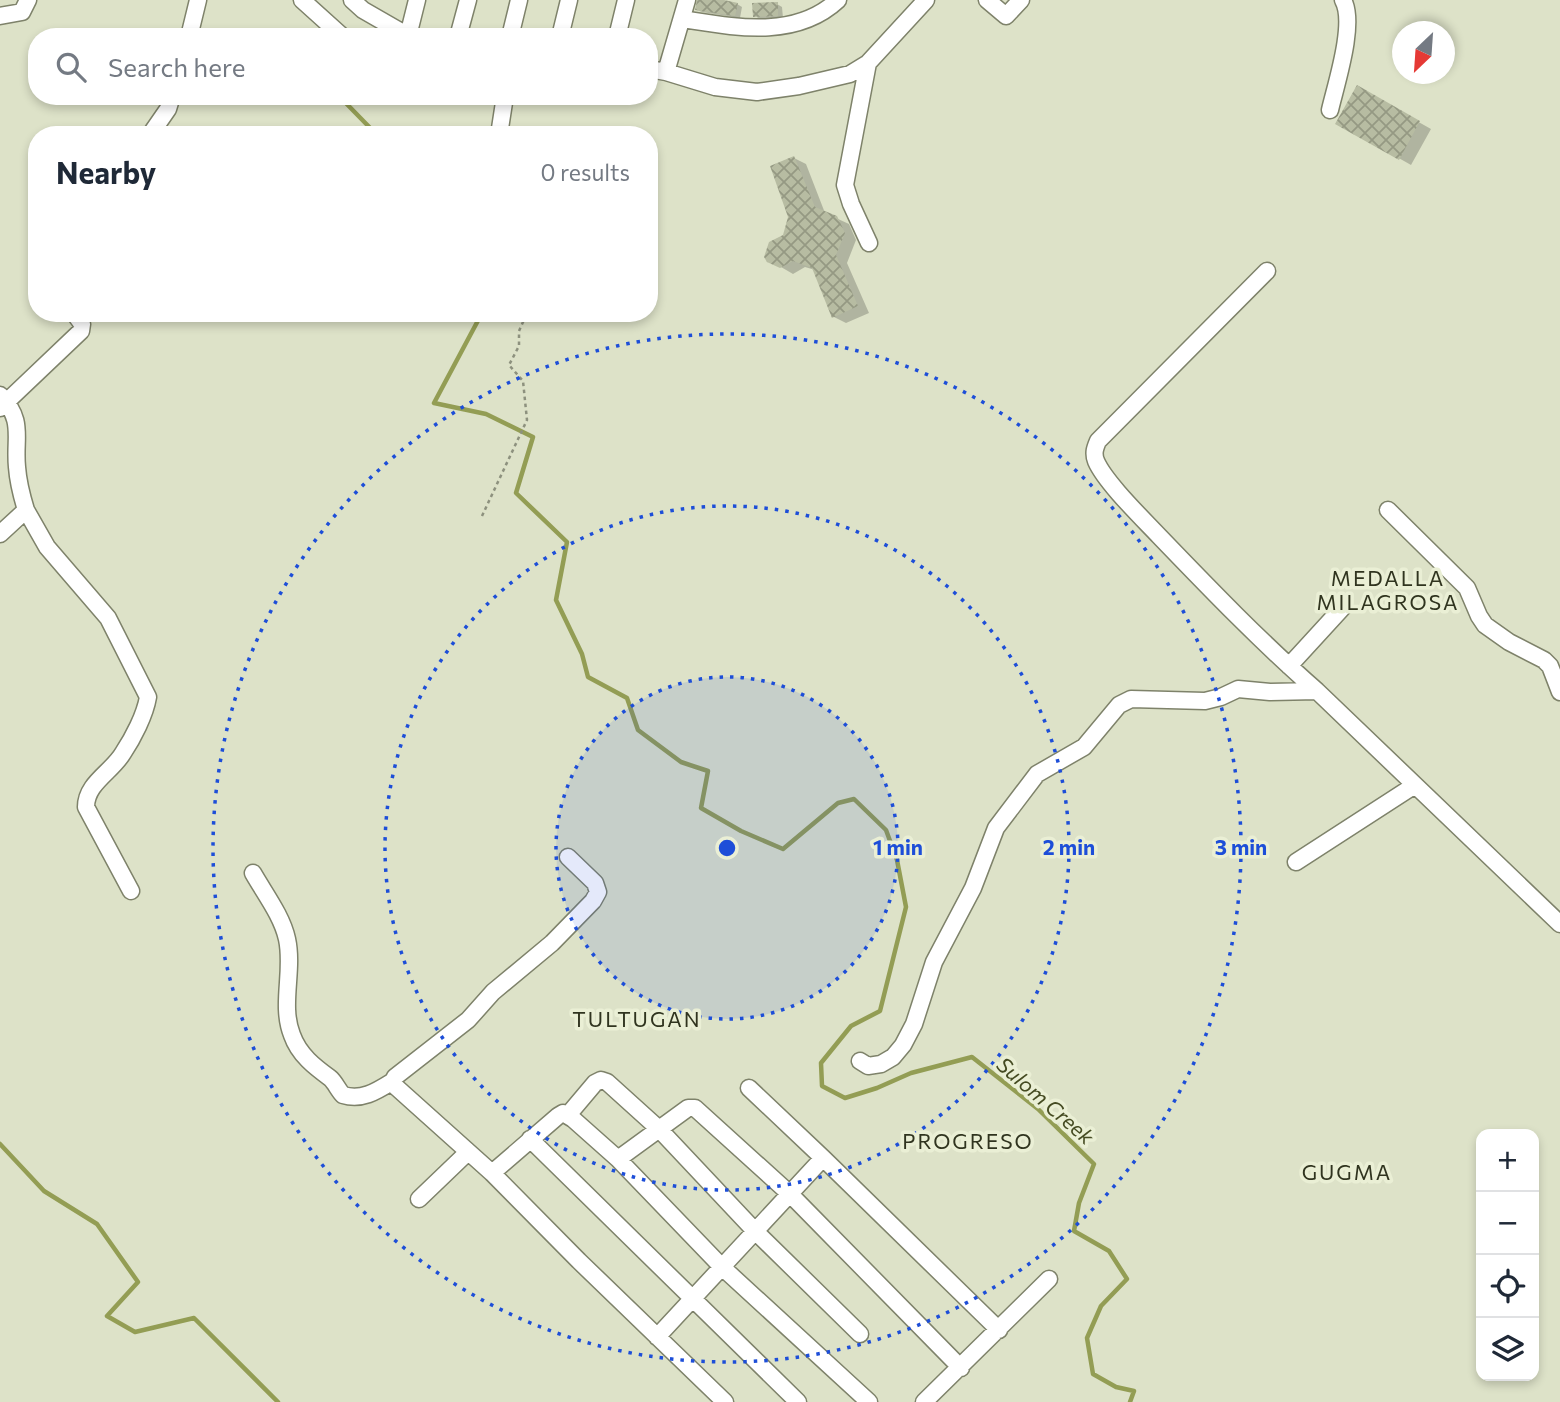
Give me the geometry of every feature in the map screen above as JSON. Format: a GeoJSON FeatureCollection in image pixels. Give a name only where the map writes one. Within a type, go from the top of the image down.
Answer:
{"type":"FeatureCollection","features":[{"type":"Feature","properties":{"kind":"street"},"geometry":{"type":"LineString","coordinates":[[0,16],[22,12],[27,0]]}},
{"type":"Feature","properties":{"kind":"street"},"geometry":{"type":"LineString","coordinates":[[191,28],[198,0]]}},
{"type":"Feature","properties":{"kind":"street"},"geometry":{"type":"LineString","coordinates":[[302,0],[333,28]]}},
{"type":"Feature","properties":{"kind":"street"},"geometry":{"type":"LineString","coordinates":[[411,28],[417,0]]}},
{"type":"Feature","properties":{"kind":"street"},"geometry":{"type":"LineString","coordinates":[[460,28],[468,0]]}},
{"type":"Feature","properties":{"kind":"street"},"geometry":{"type":"LineString","coordinates":[[512,28],[519,0]]}},
{"type":"Feature","properties":{"kind":"street"},"geometry":{"type":"LineString","coordinates":[[562,28],[569,0]]}},
{"type":"Feature","properties":{"kind":"street"},"geometry":{"type":"LineString","coordinates":[[619,28],[626,0]]}},
{"type":"Feature","properties":{"kind":"street"},"geometry":{"type":"LineString","coordinates":[[666,72],[687,0]]}},
{"type":"Feature","properties":{"kind":"street"},"geometry":{"type":"LineString","coordinates":[[682,19],[764,29],[790,24],[826,11],[838,0]]}},
{"type":"Feature","properties":{"kind":"street"},"geometry":{"type":"LineString","coordinates":[[658,71],[715,87],[757,92],[850,74],[868,63],[926,0]]}},
{"type":"Feature","properties":{"kind":"street"},"geometry":{"type":"LineString","coordinates":[[987,0],[1006,16],[1021,0]]}},
{"type":"Feature","properties":{"kind":"street"},"geometry":{"type":"LineString","coordinates":[[1330,110],[1348,25],[1347,7],[1343,0]]}},
{"type":"Feature","properties":{"kind":"street"},"geometry":{"type":"LineString","coordinates":[[360,3],[397,28]]}},
{"type":"Feature","properties":{"kind":"street"},"geometry":{"type":"LineString","coordinates":[[868,63],[845,185],[869,243]]}},
{"type":"Feature","properties":{"kind":"street"},"geometry":{"type":"LineString","coordinates":[[156,126],[170,105]]}},
{"type":"Feature","properties":{"kind":"street"},"geometry":{"type":"LineString","coordinates":[[500,126],[504,105]]}},
{"type":"Feature","properties":{"kind":"street"},"geometry":{"type":"LineString","coordinates":[[1267,271],[1098,441],[1094,452],[1097,463],[1128,504],[1289,666],[1560,925]]}},
{"type":"Feature","properties":{"kind":"street"},"geometry":{"type":"LineString","coordinates":[[81,322],[81,331],[2,402],[17,424],[17,467],[26,510],[47,547],[108,618],[148,697],[123,754],[89,790],[86,798],[86,807],[131,891]]}},
{"type":"Feature","properties":{"kind":"street"},"geometry":{"type":"LineString","coordinates":[[0,534],[26,510]]}},
{"type":"Feature","properties":{"kind":"street"},"geometry":{"type":"LineString","coordinates":[[1388,510],[1466,588],[1485,625],[1550,666],[1560,692]]}},
{"type":"Feature","properties":{"kind":"street"},"geometry":{"type":"LineString","coordinates":[[1289,666],[1344,606]]}},
{"type":"Feature","properties":{"kind":"street"},"geometry":{"type":"LineString","coordinates":[[860,1061],[868,1066],[881,1064],[893,1057],[903,1045],[914,1024],[934,962],[973,888],[996,828],[1013,803],[1037,774],[1084,747],[1119,705],[1131,699],[1205,701],[1238,689],[1270,692],[1317,691]]}},
{"type":"Feature","properties":{"kind":"street"},"geometry":{"type":"LineString","coordinates":[[1296,862],[1415,785]]}},
{"type":"Feature","properties":{"kind":"street"},"geometry":{"type":"LineString","coordinates":[[253,873],[280,919],[287,940],[288,1021],[292,1037],[313,1067],[333,1080],[343,1096],[351,1098],[369,1095],[393,1081],[468,1020],[493,992],[552,943],[593,901],[598,892],[595,883],[568,857]]}},
{"type":"Feature","properties":{"kind":"street"},"geometry":{"type":"LineString","coordinates":[[568,1115],[595,1083],[601,1080],[607,1082],[659,1129],[755,1231],[860,1334]]}},
{"type":"Feature","properties":{"kind":"street"},"geometry":{"type":"LineString","coordinates":[[393,1081],[395,1086],[492,1173],[725,1402]]}},
{"type":"Feature","properties":{"kind":"street"},"geometry":{"type":"LineString","coordinates":[[749,1088],[999,1330]]}},
{"type":"Feature","properties":{"kind":"street"},"geometry":{"type":"LineString","coordinates":[[618,1160],[688,1108],[695,1108],[789,1194],[961,1368]]}},
{"type":"Feature","properties":{"kind":"street"},"geometry":{"type":"LineString","coordinates":[[492,1173],[558,1116],[563,1113],[568,1115],[618,1160],[722,1267],[869,1402]]}},
{"type":"Feature","properties":{"kind":"street"},"geometry":{"type":"LineString","coordinates":[[530,1139],[798,1402]]}},
{"type":"Feature","properties":{"kind":"street"},"geometry":{"type":"LineString","coordinates":[[419,1199],[468,1152]]}},
{"type":"Feature","properties":{"kind":"street"},"geometry":{"type":"LineString","coordinates":[[657,1338],[823,1158]]}},
{"type":"Feature","properties":{"kind":"street"},"geometry":{"type":"LineString","coordinates":[[925,1402],[1049,1279]]}},
{"type":"Feature","properties":{"kind":"path"},"geometry":{"type":"LineString","coordinates":[[482,516],[527,420],[523,381],[509,365],[519,346],[519,331],[523,322]]}},
{"type":"Feature","properties":{"kind":"building"},"geometry":{"type":"Polygon","coordinates":[[[697,0],[738,3],[735,16],[695,10],[697,0]]]}},
{"type":"Feature","properties":{"kind":"building"},"geometry":{"type":"Polygon","coordinates":[[[778,2],[778,16],[753,17],[752,3],[778,2]]]}},
{"type":"Feature","properties":{"kind":"building"},"geometry":{"type":"Polygon","coordinates":[[[1357,85],[1420,121],[1399,160],[1335,124],[1357,85]]]}},
{"type":"Feature","properties":{"kind":"building"},"geometry":{"type":"Polygon","coordinates":[[[794,156],[815,207],[837,216],[845,233],[836,255],[858,306],[832,318],[812,268],[793,261],[780,268],[767,262],[764,257],[769,242],[783,235],[788,217],[770,166],[794,156]]]}},
{"type":"Feature","properties":{"kind":"waterway","name":"Sulom Creek"},"geometry":{"type":"LineString","coordinates":[[348,105],[368,126]]}},
{"type":"Feature","properties":{"kind":"waterway","name":"Sulom Creek"},"geometry":{"type":"LineString","coordinates":[[477,322],[434,403],[486,414],[533,437],[516,493],[567,542],[556,600],[582,654],[588,677],[627,698],[638,730],[681,762],[708,771],[701,808],[741,831],[783,849],[838,803],[854,799],[886,830],[897,860],[906,907],[880,1011],[851,1026],[821,1063],[822,1086],[845,1098],[911,1073],[972,1057],[1038,1109],[1094,1164],[1079,1203],[1074,1231],[1109,1251],[1127,1279],[1101,1306],[1087,1338],[1093,1374],[1116,1387],[1134,1391],[1130,1402]]}},
{"type":"Feature","properties":{"kind":"waterway"},"geometry":{"type":"LineString","coordinates":[[0,1144],[44,1191],[97,1224],[138,1282],[107,1316],[135,1332],[194,1318],[278,1402]]}},
{"type":"Feature","properties":{"kind":"district","name":"MEDALLA MILAGROSA"},"geometry":{"type":"Point","coordinates":[1388,589]}},
{"type":"Feature","properties":{"kind":"district","name":"TULTUGAN"},"geometry":{"type":"Point","coordinates":[637,1018]}},
{"type":"Feature","properties":{"kind":"district","name":"PROGRESO"},"geometry":{"type":"Point","coordinates":[968,1140]}},
{"type":"Feature","properties":{"kind":"district","name":"GUGMA"},"geometry":{"type":"Point","coordinates":[1347,1171]}}]}
